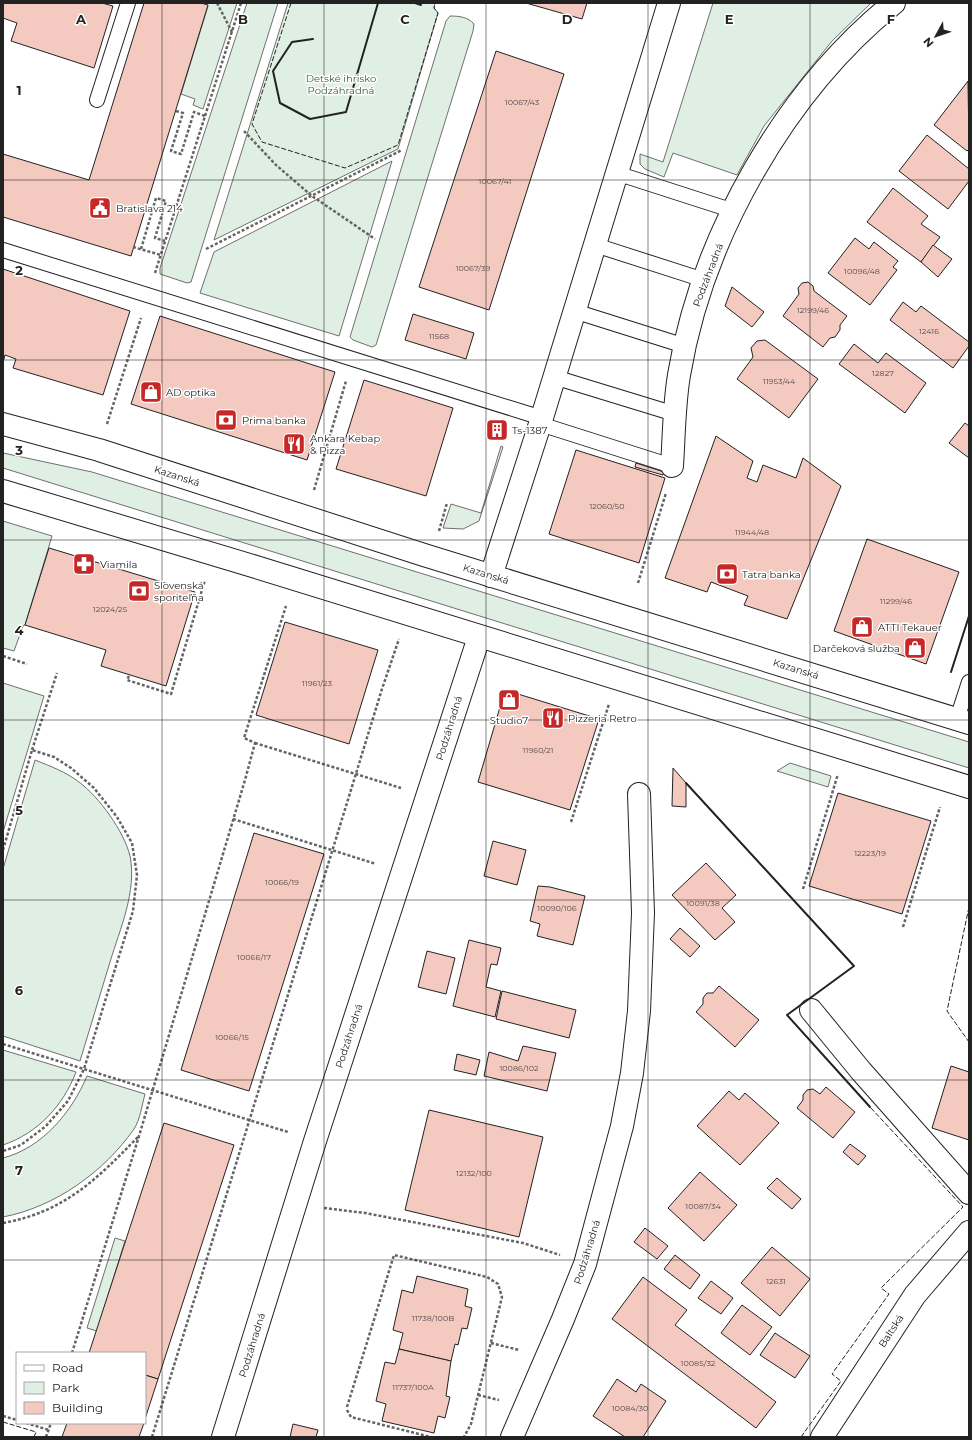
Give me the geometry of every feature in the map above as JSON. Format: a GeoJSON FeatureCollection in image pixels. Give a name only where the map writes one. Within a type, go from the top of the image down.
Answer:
{"type":"FeatureCollection","features":[{"type":"Feature","properties":{"kind":"street"},"geometry":{"type":"LineString","coordinates":[[491,576],[541,421],[669,3]]}},
{"type":"Feature","properties":{"kind":"street","name":"Podzáhradná"},"geometry":{"type":"LineString","coordinates":[[672,466],[679,376],[685,346],[704,280],[734,211],[771,142],[794,109],[838,56],[875,19],[894,3]]}},
{"type":"Feature","properties":{"kind":"street","name":"Kazanská"},"geometry":{"type":"LineString","coordinates":[[3,424],[99,450],[491,576],[963,721]]}},
{"type":"Feature","properties":{"kind":"street"},"geometry":{"type":"LineString","coordinates":[[3,491],[249,565],[969,787]]}},
{"type":"Feature","properties":{"kind":"street","name":"Podzáhradná"},"geometry":{"type":"LineString","coordinates":[[223,1437],[315,1141],[479,637]]}},
{"type":"Feature","properties":{"kind":"street","name":"Podzáhradná"},"geometry":{"type":"LineString","coordinates":[[512,1437],[563,1319],[584,1264],[622,1126],[632,1073],[637,1027],[643,913],[639,794]]}},
{"type":"Feature","properties":{"kind":"street"},"geometry":{"type":"LineString","coordinates":[[811,1010],[861,1071],[969,1193]]}},
{"type":"Feature","properties":{"kind":"street","name":"Baltská"},"geometry":{"type":"LineString","coordinates":[[822,1437],[915,1295],[969,1232]]}},
{"type":"Feature","properties":{"kind":"lane"},"geometry":{"type":"LineString","coordinates":[[98,100],[128,3]]}},
{"type":"Feature","properties":{"kind":"lane"},"geometry":{"type":"LineString","coordinates":[[616,173],[734,211]]}},
{"type":"Feature","properties":{"kind":"lane"},"geometry":{"type":"LineString","coordinates":[[595,245],[704,280]]}},
{"type":"Feature","properties":{"kind":"lane","name":"Podzáhradná"},"geometry":{"type":"LineString","coordinates":[[3,250],[541,421],[672,466]]}},
{"type":"Feature","properties":{"kind":"lane"},"geometry":{"type":"LineString","coordinates":[[574,311],[685,346]]}},
{"type":"Feature","properties":{"kind":"lane"},"geometry":{"type":"LineString","coordinates":[[554,377],[675,414]]}},
{"type":"Feature","properties":{"kind":"lane"},"geometry":{"type":"LineString","coordinates":[[963,721],[969,682]]}},
{"type":"Feature","properties":{"kind":"path"},"geometry":{"type":"LineString","coordinates":[[217,3],[232,32]]}},
{"type":"Feature","properties":{"kind":"path"},"geometry":{"type":"LineString","coordinates":[[106,426],[242,3]]}},
{"type":"Feature","properties":{"kind":"path"},"geometry":{"type":"LineString","coordinates":[[176,111],[183,113],[171,151],[181,154],[194,112],[205,116]]}},
{"type":"Feature","properties":{"kind":"path"},"geometry":{"type":"LineString","coordinates":[[244,130],[276,165],[312,196],[375,239]]}},
{"type":"Feature","properties":{"kind":"path"},"geometry":{"type":"LineString","coordinates":[[206,249],[402,150]]}},
{"type":"Feature","properties":{"kind":"path"},"geometry":{"type":"LineString","coordinates":[[141,248],[156,198],[166,201],[155,238],[165,241]]}},
{"type":"Feature","properties":{"kind":"path"},"geometry":{"type":"LineString","coordinates":[[133,247],[141,248],[161,255]]}},
{"type":"Feature","properties":{"kind":"path"},"geometry":{"type":"LineString","coordinates":[[313,492],[352,360]]}},
{"type":"Feature","properties":{"kind":"path"},"geometry":{"type":"LineString","coordinates":[[439,531],[447,503]]}},
{"type":"Feature","properties":{"kind":"path"},"geometry":{"type":"LineString","coordinates":[[129,676],[127,680],[171,694],[206,577]]}},
{"type":"Feature","properties":{"kind":"path"},"geometry":{"type":"LineString","coordinates":[[287,602],[244,738],[255,743],[427,797]]}},
{"type":"Feature","properties":{"kind":"path"},"geometry":{"type":"LineString","coordinates":[[152,1437],[332,850],[382,689],[400,638]]}},
{"type":"Feature","properties":{"kind":"path"},"geometry":{"type":"LineString","coordinates":[[3,656],[27,664]]}},
{"type":"Feature","properties":{"kind":"path"},"geometry":{"type":"LineString","coordinates":[[3,850],[32,750],[57,673]]}},
{"type":"Feature","properties":{"kind":"path"},"geometry":{"type":"LineString","coordinates":[[571,822],[610,704]]}},
{"type":"Feature","properties":{"kind":"path"},"geometry":{"type":"LineString","coordinates":[[72,1352],[153,1090],[255,743]]}},
{"type":"Feature","properties":{"kind":"path"},"geometry":{"type":"LineString","coordinates":[[3,1151],[21,1145],[46,1126],[68,1101],[84,1069],[133,911],[137,875],[136,858],[132,843],[117,817],[94,788],[65,764],[54,757],[32,750]]}},
{"type":"Feature","properties":{"kind":"path"},"geometry":{"type":"LineString","coordinates":[[803,889],[839,772]]}},
{"type":"Feature","properties":{"kind":"path"},"geometry":{"type":"LineString","coordinates":[[903,927],[941,804]]}},
{"type":"Feature","properties":{"kind":"path"},"geometry":{"type":"LineString","coordinates":[[233,819],[403,873]]}},
{"type":"Feature","properties":{"kind":"path"},"geometry":{"type":"LineString","coordinates":[[3,1044],[315,1141]]}},
{"type":"Feature","properties":{"kind":"path"},"geometry":{"type":"LineString","coordinates":[[3,1223],[24,1219],[66,1201],[99,1177],[139,1136]]}},
{"type":"Feature","properties":{"kind":"path"},"geometry":{"type":"LineString","coordinates":[[296,1204],[365,1213],[523,1243],[584,1264]]}},
{"type":"Feature","properties":{"kind":"path"},"geometry":{"type":"LineString","coordinates":[[431,1437],[352,1417],[347,1409],[394,1255],[487,1277],[498,1284],[502,1298],[471,1424],[464,1437]]}},
{"type":"Feature","properties":{"kind":"path"},"geometry":{"type":"LineString","coordinates":[[3,1416],[16,1420]]}},
{"type":"Feature","properties":{"kind":"path"},"geometry":{"type":"LineString","coordinates":[[29,1424],[48,1430]]}},
{"type":"Feature","properties":{"kind":"path"},"geometry":{"type":"LineString","coordinates":[[46,1437],[51,1424]]}},
{"type":"Feature","properties":{"kind":"green space"},"geometry":{"type":"Polygon","coordinates":[[[201,3],[237,3],[203,109],[193,105],[195,99],[181,94],[208,6],[201,3]]]}},
{"type":"Feature","properties":{"kind":"green space"},"geometry":{"type":"Polygon","coordinates":[[[247,3],[278,3],[191,282],[187,283],[160,274],[160,268],[247,3]]]}},
{"type":"Feature","properties":{"kind":"green space","name":"Detské ihrisko Podzáhradná"},"geometry":{"type":"Polygon","coordinates":[[[288,3],[435,3],[434,8],[438,13],[398,149],[214,240],[288,3]]]}},
{"type":"Feature","properties":{"kind":"green space"},"geometry":{"type":"Polygon","coordinates":[[[713,3],[871,3],[832,41],[764,126],[737,175],[673,153],[664,177],[645,169],[640,164],[640,154],[663,162],[713,3]]]}},
{"type":"Feature","properties":{"kind":"green space"},"geometry":{"type":"Polygon","coordinates":[[[450,16],[466,18],[474,24],[473,31],[376,345],[372,347],[353,340],[350,337],[446,21],[450,16]]]}},
{"type":"Feature","properties":{"kind":"green space"},"geometry":{"type":"Polygon","coordinates":[[[392,161],[339,336],[200,293],[214,252],[392,161]]]}},
{"type":"Feature","properties":{"kind":"green space"},"geometry":{"type":"Polygon","coordinates":[[[501,446],[503,447],[479,521],[463,529],[443,528],[451,504],[481,513],[501,446]]]}},
{"type":"Feature","properties":{"kind":"green space"},"geometry":{"type":"Polygon","coordinates":[[[3,453],[92,472],[969,742],[969,768],[3,468],[3,453]]]}},
{"type":"Feature","properties":{"kind":"green space"},"geometry":{"type":"Polygon","coordinates":[[[3,521],[52,536],[25,625],[23,626],[14,651],[3,648],[3,521]]]}},
{"type":"Feature","properties":{"kind":"green space"},"geometry":{"type":"Polygon","coordinates":[[[3,683],[44,696],[3,832],[3,683]]]}},
{"type":"Feature","properties":{"kind":"green space"},"geometry":{"type":"Polygon","coordinates":[[[35,760],[69,775],[95,796],[110,815],[122,836],[127,846],[132,869],[129,896],[123,923],[80,1061],[3,1036],[3,869],[35,760]]]}},
{"type":"Feature","properties":{"kind":"green space"},"geometry":{"type":"Polygon","coordinates":[[[790,763],[831,776],[828,787],[777,771],[790,763]]]}},
{"type":"Feature","properties":{"kind":"green space"},"geometry":{"type":"Polygon","coordinates":[[[3,1050],[76,1072],[64,1096],[48,1117],[38,1126],[16,1140],[3,1145],[3,1050]]]}},
{"type":"Feature","properties":{"kind":"green space"},"geometry":{"type":"Polygon","coordinates":[[[87,1076],[145,1094],[134,1129],[122,1145],[108,1159],[77,1185],[41,1205],[3,1217],[3,1158],[30,1146],[54,1127],[73,1103],[87,1076]]]}},
{"type":"Feature","properties":{"kind":"green space"},"geometry":{"type":"Polygon","coordinates":[[[115,1238],[125,1241],[97,1331],[87,1328],[115,1238]]]}},
{"type":"Feature","properties":{"kind":"building"},"geometry":{"type":"Polygon","coordinates":[[[3,3],[102,3],[113,6],[94,68],[11,41],[17,23],[3,18],[3,3]]]}},
{"type":"Feature","properties":{"kind":"building"},"geometry":{"type":"Polygon","coordinates":[[[144,3],[201,3],[208,5],[131,256],[3,217],[3,154],[89,180],[144,3]]]}},
{"type":"Feature","properties":{"kind":"building"},"geometry":{"type":"Polygon","coordinates":[[[526,3],[587,3],[582,19],[526,3]]]}},
{"type":"Feature","properties":{"kind":"building"},"geometry":{"type":"Polygon","coordinates":[[[496,51],[564,74],[489,310],[419,287],[496,51]]]}},
{"type":"Feature","properties":{"kind":"building"},"geometry":{"type":"Polygon","coordinates":[[[968,81],[969,149],[967,151],[934,125],[968,81]]]}},
{"type":"Feature","properties":{"kind":"building"},"geometry":{"type":"Polygon","coordinates":[[[927,135],[969,169],[969,181],[948,209],[899,171],[927,135]]]}},
{"type":"Feature","properties":{"kind":"building"},"geometry":{"type":"Polygon","coordinates":[[[893,188],[928,216],[921,224],[940,237],[921,262],[867,222],[893,188]]]}},
{"type":"Feature","properties":{"kind":"building"},"geometry":{"type":"Polygon","coordinates":[[[855,238],[869,249],[874,242],[898,261],[893,267],[897,270],[870,305],[828,273],[855,238]]]}},
{"type":"Feature","properties":{"kind":"building"},"geometry":{"type":"Polygon","coordinates":[[[933,245],[952,259],[938,277],[921,262],[933,245]]]}},
{"type":"Feature","properties":{"kind":"building"},"geometry":{"type":"Polygon","coordinates":[[[3,269],[130,311],[103,395],[13,368],[16,359],[5,355],[3,363],[3,269]]]}},
{"type":"Feature","properties":{"kind":"building"},"geometry":{"type":"Polygon","coordinates":[[[808,282],[813,286],[814,291],[847,316],[840,325],[840,330],[835,337],[830,338],[823,347],[783,316],[799,294],[798,288],[802,283],[808,282]]]}},
{"type":"Feature","properties":{"kind":"building"},"geometry":{"type":"Polygon","coordinates":[[[732,287],[764,312],[752,327],[725,306],[732,287]]]}},
{"type":"Feature","properties":{"kind":"building"},"geometry":{"type":"Polygon","coordinates":[[[903,302],[916,312],[921,306],[969,342],[969,346],[953,368],[890,320],[903,302]]]}},
{"type":"Feature","properties":{"kind":"building"},"geometry":{"type":"Polygon","coordinates":[[[413,314],[474,333],[466,359],[405,340],[413,314]]]}},
{"type":"Feature","properties":{"kind":"building"},"geometry":{"type":"Polygon","coordinates":[[[160,316],[335,372],[307,460],[131,404],[160,316]]]}},
{"type":"Feature","properties":{"kind":"building"},"geometry":{"type":"Polygon","coordinates":[[[765,340],[818,379],[789,418],[737,379],[753,357],[751,348],[757,341],[765,340]]]}},
{"type":"Feature","properties":{"kind":"building"},"geometry":{"type":"Polygon","coordinates":[[[854,344],[878,363],[886,353],[926,383],[905,413],[839,364],[854,344]]]}},
{"type":"Feature","properties":{"kind":"building"},"geometry":{"type":"Polygon","coordinates":[[[364,380],[453,408],[426,496],[336,469],[364,380]]]}},
{"type":"Feature","properties":{"kind":"building","name":"Ts-1387"},"geometry":{"type":"Polygon","coordinates":[[[494,420],[505,424],[500,440],[488,435],[494,420]]]}},
{"type":"Feature","properties":{"kind":"building"},"geometry":{"type":"Polygon","coordinates":[[[965,423],[969,426],[969,458],[949,443],[965,423]]]}},
{"type":"Feature","properties":{"kind":"building"},"geometry":{"type":"Polygon","coordinates":[[[716,436],[753,461],[747,478],[757,482],[763,465],[796,478],[803,458],[841,486],[787,619],[744,605],[748,596],[711,582],[707,592],[665,578],[716,436]]]}},
{"type":"Feature","properties":{"kind":"building"},"geometry":{"type":"Polygon","coordinates":[[[576,450],[665,478],[639,563],[549,534],[576,450]]]}},
{"type":"Feature","properties":{"kind":"building"},"geometry":{"type":"Polygon","coordinates":[[[636,463],[664,472],[663,475],[635,467],[636,463]]]}},
{"type":"Feature","properties":{"kind":"building"},"geometry":{"type":"Polygon","coordinates":[[[867,539],[959,572],[926,664],[834,631],[867,539]]]}},
{"type":"Feature","properties":{"kind":"building"},"geometry":{"type":"Polygon","coordinates":[[[49,548],[195,592],[166,686],[101,666],[106,650],[25,625],[49,548]]]}},
{"type":"Feature","properties":{"kind":"building"},"geometry":{"type":"Polygon","coordinates":[[[285,622],[378,650],[349,744],[256,715],[285,622]]]}},
{"type":"Feature","properties":{"kind":"building"},"geometry":{"type":"Polygon","coordinates":[[[505,690],[599,719],[570,810],[478,782],[505,690]]]}},
{"type":"Feature","properties":{"kind":"building"},"geometry":{"type":"Polygon","coordinates":[[[673,768],[686,783],[686,807],[672,806],[673,768]]]}},
{"type":"Feature","properties":{"kind":"building"},"geometry":{"type":"Polygon","coordinates":[[[838,793],[931,821],[902,914],[809,886],[838,793]]]}},
{"type":"Feature","properties":{"kind":"building"},"geometry":{"type":"Polygon","coordinates":[[[254,833],[324,854],[249,1091],[181,1070],[254,833]]]}},
{"type":"Feature","properties":{"kind":"building"},"geometry":{"type":"Polygon","coordinates":[[[493,841],[526,850],[517,885],[484,876],[493,841]]]}},
{"type":"Feature","properties":{"kind":"building"},"geometry":{"type":"Polygon","coordinates":[[[706,863],[736,895],[722,908],[735,922],[715,940],[672,895],[706,863]]]}},
{"type":"Feature","properties":{"kind":"building"},"geometry":{"type":"Polygon","coordinates":[[[538,886],[550,887],[585,896],[573,945],[537,936],[540,924],[530,921],[538,886]]]}},
{"type":"Feature","properties":{"kind":"building"},"geometry":{"type":"Polygon","coordinates":[[[680,928],[700,946],[690,957],[670,939],[680,928]]]}},
{"type":"Feature","properties":{"kind":"building"},"geometry":{"type":"Polygon","coordinates":[[[469,940],[501,948],[497,965],[491,964],[486,987],[501,991],[495,1017],[453,1006],[469,940]]]}},
{"type":"Feature","properties":{"kind":"building"},"geometry":{"type":"Polygon","coordinates":[[[427,951],[455,958],[446,994],[418,987],[427,951]]]}},
{"type":"Feature","properties":{"kind":"building"},"geometry":{"type":"Polygon","coordinates":[[[719,986],[759,1020],[735,1047],[696,1012],[703,1004],[703,998],[707,993],[713,993],[719,986]]]}},
{"type":"Feature","properties":{"kind":"building"},"geometry":{"type":"Polygon","coordinates":[[[502,991],[576,1010],[569,1038],[496,1019],[502,991]]]}},
{"type":"Feature","properties":{"kind":"building"},"geometry":{"type":"Polygon","coordinates":[[[523,1046],[556,1053],[547,1091],[484,1076],[489,1052],[518,1061],[523,1046]]]}},
{"type":"Feature","properties":{"kind":"building"},"geometry":{"type":"Polygon","coordinates":[[[457,1054],[480,1060],[476,1075],[454,1070],[457,1054]]]}},
{"type":"Feature","properties":{"kind":"building"},"geometry":{"type":"Polygon","coordinates":[[[951,1066],[969,1072],[969,1140],[932,1128],[951,1066]]]}},
{"type":"Feature","properties":{"kind":"building"},"geometry":{"type":"Polygon","coordinates":[[[826,1087],[855,1112],[833,1138],[797,1108],[803,1100],[803,1095],[807,1090],[813,1089],[820,1094],[826,1087]]]}},
{"type":"Feature","properties":{"kind":"building"},"geometry":{"type":"Polygon","coordinates":[[[729,1091],[739,1100],[745,1093],[779,1123],[740,1165],[697,1126],[729,1091]]]}},
{"type":"Feature","properties":{"kind":"building"},"geometry":{"type":"Polygon","coordinates":[[[429,1110],[543,1137],[519,1237],[405,1210],[429,1110]]]}},
{"type":"Feature","properties":{"kind":"building"},"geometry":{"type":"Polygon","coordinates":[[[164,1123],[234,1145],[158,1379],[146,1375],[146,1352],[89,1352],[164,1123]]]}},
{"type":"Feature","properties":{"kind":"building"},"geometry":{"type":"Polygon","coordinates":[[[850,1144],[866,1156],[858,1165],[843,1152],[850,1144]]]}},
{"type":"Feature","properties":{"kind":"building"},"geometry":{"type":"Polygon","coordinates":[[[700,1172],[737,1205],[704,1241],[668,1208],[700,1172]]]}},
{"type":"Feature","properties":{"kind":"building"},"geometry":{"type":"Polygon","coordinates":[[[777,1178],[801,1199],[792,1209],[767,1188],[777,1178]]]}},
{"type":"Feature","properties":{"kind":"building"},"geometry":{"type":"Polygon","coordinates":[[[645,1228],[668,1246],[657,1259],[634,1242],[645,1228]]]}},
{"type":"Feature","properties":{"kind":"building"},"geometry":{"type":"Polygon","coordinates":[[[772,1247],[810,1279],[780,1316],[741,1283],[772,1247]]]}},
{"type":"Feature","properties":{"kind":"building"},"geometry":{"type":"Polygon","coordinates":[[[675,1255],[700,1275],[690,1289],[664,1269],[675,1255]]]}},
{"type":"Feature","properties":{"kind":"building"},"geometry":{"type":"Polygon","coordinates":[[[417,1276],[468,1289],[465,1306],[472,1308],[467,1329],[462,1328],[458,1345],[455,1344],[451,1361],[399,1349],[403,1333],[393,1330],[402,1290],[413,1293],[417,1276]]]}},
{"type":"Feature","properties":{"kind":"building"},"geometry":{"type":"Polygon","coordinates":[[[643,1277],[687,1310],[675,1325],[776,1402],[756,1428],[612,1319],[643,1277]]]}},
{"type":"Feature","properties":{"kind":"building"},"geometry":{"type":"Polygon","coordinates":[[[711,1281],[733,1298],[721,1314],[698,1298],[711,1281]]]}},
{"type":"Feature","properties":{"kind":"building"},"geometry":{"type":"Polygon","coordinates":[[[742,1305],[772,1327],[750,1355],[721,1333],[742,1305]]]}},
{"type":"Feature","properties":{"kind":"building"},"geometry":{"type":"Polygon","coordinates":[[[775,1333],[810,1356],[795,1378],[760,1355],[775,1333]]]}},
{"type":"Feature","properties":{"kind":"building"},"geometry":{"type":"Polygon","coordinates":[[[399,1349],[451,1361],[446,1396],[450,1397],[445,1418],[438,1416],[434,1433],[382,1421],[386,1404],[376,1401],[385,1362],[395,1364],[399,1349]]]}},
{"type":"Feature","properties":{"kind":"building"},"geometry":{"type":"Polygon","coordinates":[[[146,1375],[158,1379],[146,1416],[146,1375]]]}},
{"type":"Feature","properties":{"kind":"building"},"geometry":{"type":"Polygon","coordinates":[[[617,1379],[636,1392],[641,1384],[666,1401],[643,1437],[625,1437],[593,1416],[617,1379]]]}},
{"type":"Feature","properties":{"kind":"building"},"geometry":{"type":"Polygon","coordinates":[[[67,1424],[144,1424],[139,1437],[62,1437],[67,1424]]]}},
{"type":"Feature","properties":{"kind":"building"},"geometry":{"type":"Polygon","coordinates":[[[293,1424],[318,1430],[316,1437],[290,1437],[293,1424]]]}},
{"type":"Feature","properties":{"kind":"fence"},"geometry":{"type":"LineString","coordinates":[[291,3],[252,124],[262,142],[345,168],[398,145],[438,13],[434,8],[435,3]]}},
{"type":"Feature","properties":{"kind":"fence"},"geometry":{"type":"LineString","coordinates":[[969,907],[947,1011],[969,1042]]}},
{"type":"Feature","properties":{"kind":"fence"},"geometry":{"type":"LineString","coordinates":[[801,1437],[841,1381],[832,1374],[889,1294],[881,1288],[963,1207],[870,1107]]}},
{"type":"Feature","properties":{"kind":"fence"},"geometry":{"type":"LineString","coordinates":[[3,1422],[36,1432],[34,1437]]}},
{"type":"Feature","properties":{"kind":"wall"},"geometry":{"type":"LineString","coordinates":[[313,39],[292,42],[273,71],[280,103],[310,119],[346,112],[378,3]]}},
{"type":"Feature","properties":{"kind":"wall"},"geometry":{"type":"LineString","coordinates":[[415,3],[421,5]]}},
{"type":"Feature","properties":{"kind":"wall"},"geometry":{"type":"LineString","coordinates":[[951,672],[969,616]]}},
{"type":"Feature","properties":{"kind":"wall"},"geometry":{"type":"LineString","coordinates":[[686,783],[854,966],[787,1015],[870,1107]]}},
{"type":"Feature","properties":{"kind":"place","name":"Bratislava 214"},"geometry":{"type":"Point","coordinates":[100,208]}},
{"type":"Feature","properties":{"kind":"place","name":"AD optika"},"geometry":{"type":"Point","coordinates":[151,392]}},
{"type":"Feature","properties":{"kind":"place","name":"Prima banka"},"geometry":{"type":"Point","coordinates":[226,420]}},
{"type":"Feature","properties":{"kind":"place","name":"Ts-1387"},"geometry":{"type":"Point","coordinates":[497,430]}},
{"type":"Feature","properties":{"kind":"place","name":"Ankara Kebap & Pizza"},"geometry":{"type":"Point","coordinates":[294,444]}},
{"type":"Feature","properties":{"kind":"place","name":"Viamila"},"geometry":{"type":"Point","coordinates":[84,564]}},
{"type":"Feature","properties":{"kind":"place","name":"Tatra banka"},"geometry":{"type":"Point","coordinates":[727,574]}},
{"type":"Feature","properties":{"kind":"place","name":"Slovenská sporiteľňa"},"geometry":{"type":"Point","coordinates":[139,591]}},
{"type":"Feature","properties":{"kind":"place","name":"ATTI Tekauer"},"geometry":{"type":"Point","coordinates":[862,627]}},
{"type":"Feature","properties":{"kind":"place","name":"Darčeková služba"},"geometry":{"type":"Point","coordinates":[915,648]}},
{"type":"Feature","properties":{"kind":"place","name":"Studio7"},"geometry":{"type":"Point","coordinates":[509,700]}},
{"type":"Feature","properties":{"kind":"place","name":"Pizzeria Retro"},"geometry":{"type":"Point","coordinates":[553,718]}}]}
